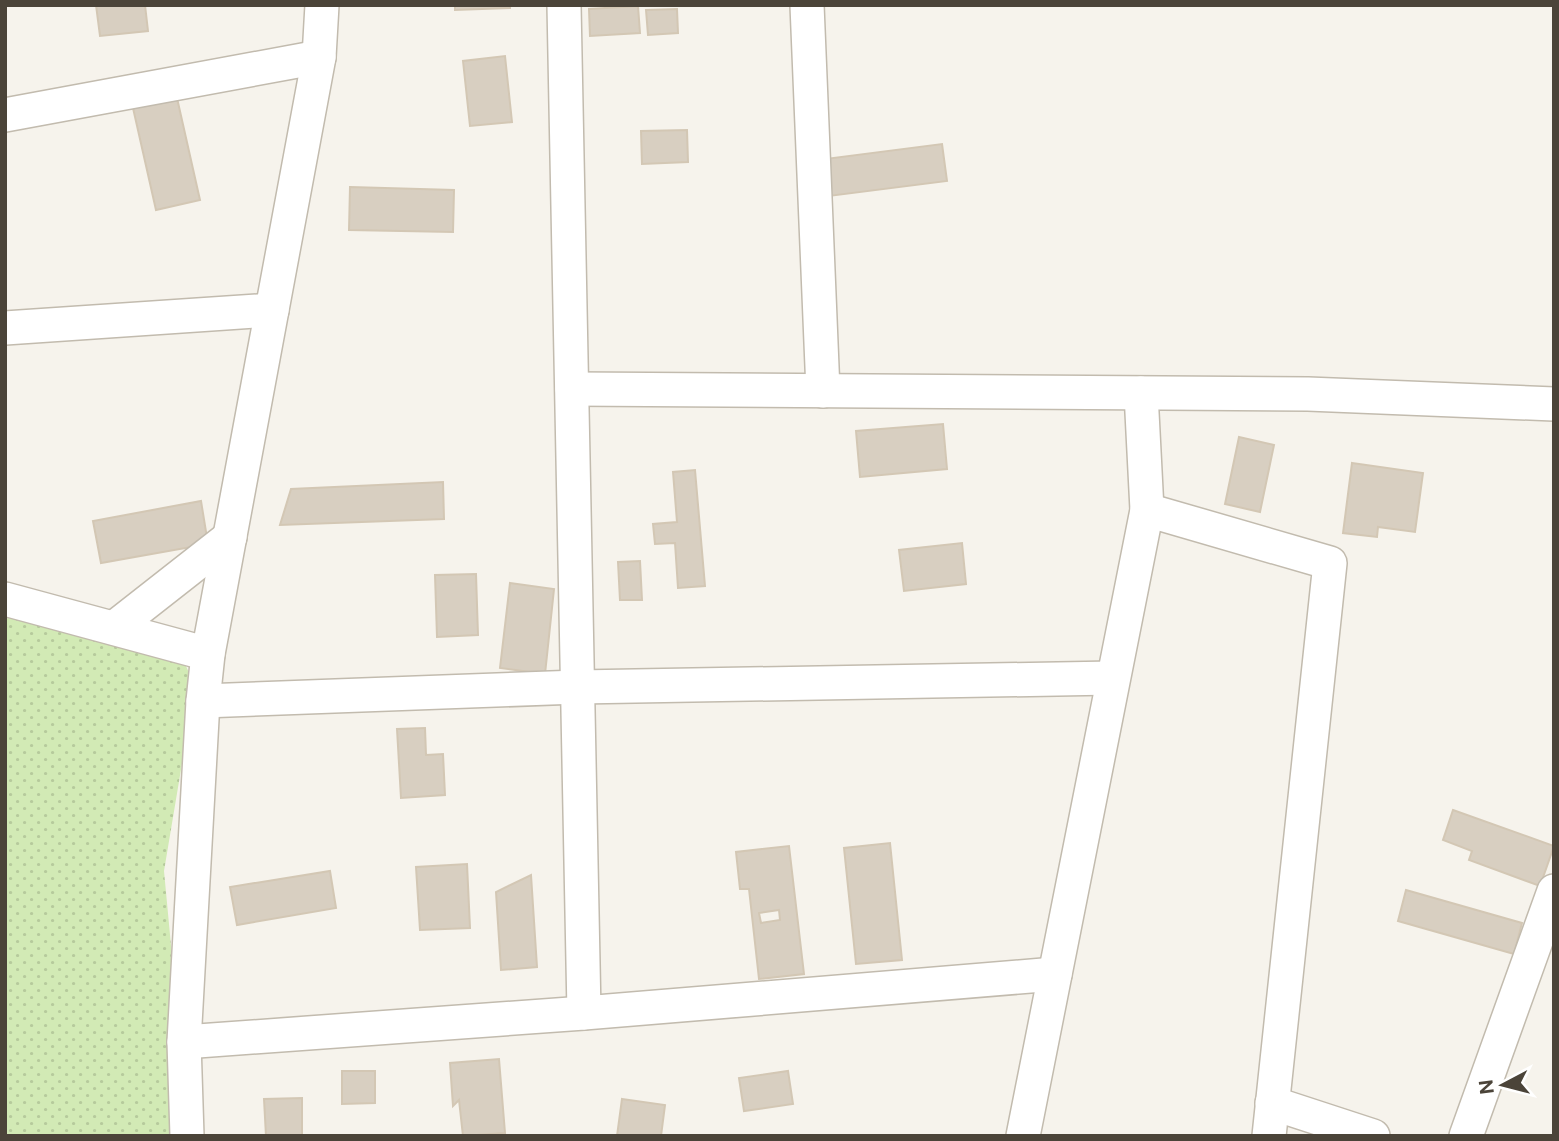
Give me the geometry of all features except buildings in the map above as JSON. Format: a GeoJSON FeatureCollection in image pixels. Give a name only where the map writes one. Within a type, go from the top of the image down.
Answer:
{"type":"FeatureCollection","features":[{"type":"Feature","properties":{"kind":"street"},"geometry":{"type":"LineString","coordinates":[[187,1136],[184,1042],[208,654],[318,57],[322,5]]}},
{"type":"Feature","properties":{"kind":"street"},"geometry":{"type":"LineString","coordinates":[[564,5],[584,1013]]}},
{"type":"Feature","properties":{"kind":"street"},"geometry":{"type":"LineString","coordinates":[[807,5],[823,391]]}},
{"type":"Feature","properties":{"kind":"street"},"geometry":{"type":"LineString","coordinates":[[5,115],[318,57]]}},
{"type":"Feature","properties":{"kind":"street"},"geometry":{"type":"LineString","coordinates":[[5,328],[272,310]]}},
{"type":"Feature","properties":{"kind":"street"},"geometry":{"type":"LineString","coordinates":[[572,389],[1308,394],[1554,404]]}},
{"type":"Feature","properties":{"kind":"street"},"geometry":{"type":"LineString","coordinates":[[1023,1136],[1147,510],[1142,393]]}},
{"type":"Feature","properties":{"kind":"street"},"geometry":{"type":"LineString","coordinates":[[1147,510],[1330,563],[1269,1136]]}},
{"type":"Feature","properties":{"kind":"street"},"geometry":{"type":"LineString","coordinates":[[114,628],[230,537]]}},
{"type":"Feature","properties":{"kind":"street"},"geometry":{"type":"LineString","coordinates":[[5,599],[208,654]]}},
{"type":"Feature","properties":{"kind":"street"},"geometry":{"type":"LineString","coordinates":[[203,701],[578,687],[1113,678]]}},
{"type":"Feature","properties":{"kind":"street"},"geometry":{"type":"LineString","coordinates":[[1466,1136],[1554,891]]}},
{"type":"Feature","properties":{"kind":"street"},"geometry":{"type":"LineString","coordinates":[[184,1042],[584,1013],[1055,974]]}},
{"type":"Feature","properties":{"kind":"street"},"geometry":{"type":"LineString","coordinates":[[1272,1103],[1373,1136]]}},
{"type":"Feature","properties":{"kind":"green space"},"geometry":{"type":"Polygon","coordinates":[[[5,618],[76,624],[181,655],[195,686],[164,871],[189,1136],[5,1136],[5,618]]]}}]}
